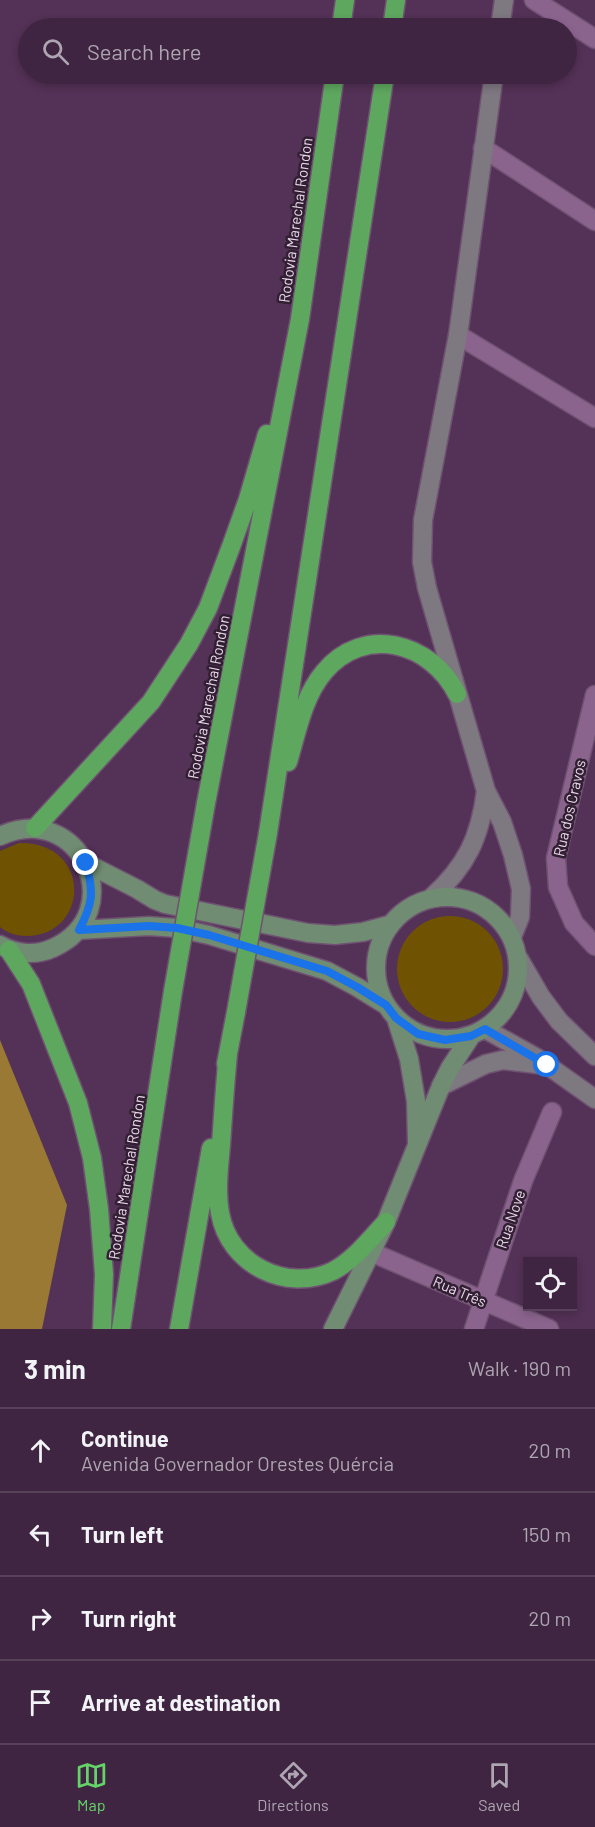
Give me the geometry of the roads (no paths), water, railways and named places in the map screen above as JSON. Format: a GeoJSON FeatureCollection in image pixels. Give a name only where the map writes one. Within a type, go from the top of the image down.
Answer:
{"type":"FeatureCollection","features":[{"type":"Feature","properties":{"kind":"highway"},"geometry":{"type":"LineString","coordinates":[[342,18],[345,0]]}},
{"type":"Feature","properties":{"kind":"highway"},"geometry":{"type":"LineString","coordinates":[[393,18],[396,0]]}},
{"type":"Feature","properties":{"kind":"highway","name":"Rodovia Marechal Rondon"},"geometry":{"type":"LineString","coordinates":[[121,1329],[173,991],[206,803],[300,319],[333,84]]}},
{"type":"Feature","properties":{"kind":"highway"},"geometry":{"type":"LineString","coordinates":[[178,1329],[268,833],[383,84]]}},
{"type":"Feature","properties":{"kind":"highway"},"geometry":{"type":"LineString","coordinates":[[35,828],[151,702],[189,644],[208,608],[248,499],[300,319]]}},
{"type":"Feature","properties":{"kind":"highway"},"geometry":{"type":"LineString","coordinates":[[268,833],[303,711],[317,682],[334,662],[345,654],[370,646],[397,646],[410,649],[433,662],[451,682],[457,694]]}},
{"type":"Feature","properties":{"kind":"highway"},"geometry":{"type":"LineString","coordinates":[[5,947],[31,984],[78,1103],[92,1158],[104,1274],[102,1329]]}},
{"type":"Feature","properties":{"kind":"highway"},"geometry":{"type":"LineString","coordinates":[[228,1054],[218,1179],[220,1213],[229,1238],[237,1250],[257,1268],[269,1274],[282,1278],[309,1278],[329,1273],[346,1262],[386,1222]]}},
{"type":"Feature","properties":{"kind":"main road"},"geometry":{"type":"LineString","coordinates":[[0,836],[13,830],[35,828],[56,833],[74,846],[86,863],[92,886],[90,910],[79,930],[64,943],[47,951],[28,953],[5,947]]}},
{"type":"Feature","properties":{"kind":"main road"},"geometry":{"type":"LineString","coordinates":[[86,863],[155,900],[286,929],[335,935],[363,932],[389,925]]}},
{"type":"Feature","properties":{"kind":"main road"},"geometry":{"type":"LineString","coordinates":[[333,1329],[386,1222],[450,1068],[478,1033],[506,1011],[517,986],[519,959],[512,937],[493,912],[463,898],[431,898],[408,908],[389,925],[379,944],[375,965],[378,986],[391,1012],[409,1059],[416,1101],[417,1144]]}},
{"type":"Feature","properties":{"kind":"main road"},"geometry":{"type":"LineString","coordinates":[[79,930],[149,926],[177,928],[209,935],[327,971],[357,987],[418,1034],[445,1040],[478,1033]]}},
{"type":"Feature","properties":{"kind":"street"},"geometry":{"type":"LineString","coordinates":[[501,18],[504,0]]}},
{"type":"Feature","properties":{"kind":"street"},"geometry":{"type":"LineString","coordinates":[[534,0],[562,18]]}},
{"type":"Feature","properties":{"kind":"street"},"geometry":{"type":"LineString","coordinates":[[577,27],[595,39]]}},
{"type":"Feature","properties":{"kind":"street"},"geometry":{"type":"LineString","coordinates":[[493,84],[458,335],[423,520],[422,562],[427,588],[486,791],[502,822],[513,855],[521,889],[520,917],[512,937]]}},
{"type":"Feature","properties":{"kind":"street"},"geometry":{"type":"LineString","coordinates":[[483,148],[595,221]]}},
{"type":"Feature","properties":{"kind":"street"},"geometry":{"type":"LineString","coordinates":[[458,335],[595,418]]}},
{"type":"Feature","properties":{"kind":"street","name":"Rua dos Cravos"},"geometry":{"type":"LineString","coordinates":[[595,695],[556,858],[558,887],[574,923],[595,946]]}},
{"type":"Feature","properties":{"kind":"street"},"geometry":{"type":"LineString","coordinates":[[431,898],[450,881],[464,862],[476,839],[483,816],[486,791]]}},
{"type":"Feature","properties":{"kind":"street"},"geometry":{"type":"LineString","coordinates":[[519,959],[541,997],[559,1021],[595,1056]]}},
{"type":"Feature","properties":{"kind":"street"},"geometry":{"type":"LineString","coordinates":[[478,1033],[547,1065],[595,1099]]}},
{"type":"Feature","properties":{"kind":"street"},"geometry":{"type":"LineString","coordinates":[[441,1086],[486,1064],[503,1060],[547,1065]]}},
{"type":"Feature","properties":{"kind":"street","name":"Rua Nove"},"geometry":{"type":"LineString","coordinates":[[474,1329],[523,1181],[552,1112]]}},
{"type":"Feature","properties":{"kind":"street","name":"Rua Três"},"geometry":{"type":"LineString","coordinates":[[371,1252],[549,1329]]}}]}
